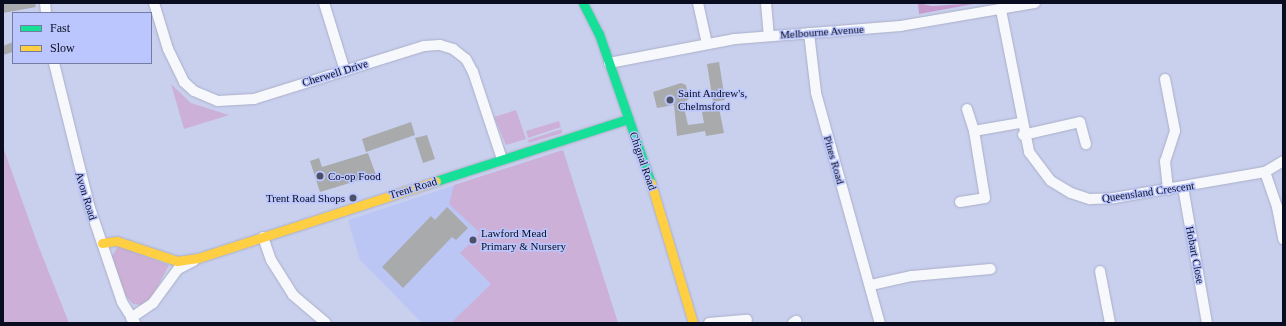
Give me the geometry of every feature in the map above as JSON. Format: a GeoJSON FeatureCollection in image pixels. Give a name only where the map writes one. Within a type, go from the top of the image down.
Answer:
{"type":"FeatureCollection","features":[{"type":"Feature","properties":{"kind":"street","name":"Cherwell Drive"},"geometry":{"type":"LineString","coordinates":[[154,3],[175,67],[184,82],[207,98],[234,103],[424,46],[440,45],[454,49],[466,59],[473,72],[502,160]]}},
{"type":"Feature","properties":{"kind":"street"},"geometry":{"type":"LineString","coordinates":[[324,3],[345,70]]}},
{"type":"Feature","properties":{"kind":"street","name":"Chignal Road"},"geometry":{"type":"LineString","coordinates":[[583,3],[609,64],[628,119],[693,323]]}},
{"type":"Feature","properties":{"kind":"street"},"geometry":{"type":"LineString","coordinates":[[698,3],[707,44]]}},
{"type":"Feature","properties":{"kind":"street"},"geometry":{"type":"LineString","coordinates":[[766,3],[769,35]]}},
{"type":"Feature","properties":{"kind":"street","name":"Melbourne Avenue"},"geometry":{"type":"LineString","coordinates":[[609,64],[707,44],[769,35],[900,26],[1035,3]]}},
{"type":"Feature","properties":{"kind":"street","name":"Queensland Crescent"},"geometry":{"type":"LineString","coordinates":[[1001,10],[1023,136],[1038,168],[1071,193],[1102,200],[1168,190],[1265,172],[1283,161]]}},
{"type":"Feature","properties":{"kind":"street","name":"Pines Road"},"geometry":{"type":"LineString","coordinates":[[809,33],[816,93],[880,323]]}},
{"type":"Feature","properties":{"kind":"street","name":"Avon Road"},"geometry":{"type":"LineString","coordinates":[[54,64],[74,152],[102,243],[133,320]]}},
{"type":"Feature","properties":{"kind":"street"},"geometry":{"type":"LineString","coordinates":[[1165,79],[1175,130],[1165,161],[1168,190]]}},
{"type":"Feature","properties":{"kind":"street"},"geometry":{"type":"LineString","coordinates":[[960,202],[985,198],[974,131],[967,109]]}},
{"type":"Feature","properties":{"kind":"street","name":"Trent Road"},"geometry":{"type":"LineString","coordinates":[[102,243],[117,241],[177,261],[198,258],[628,119]]}},
{"type":"Feature","properties":{"kind":"street"},"geometry":{"type":"LineString","coordinates":[[1023,136],[1080,122],[1086,144]]}},
{"type":"Feature","properties":{"kind":"street"},"geometry":{"type":"LineString","coordinates":[[974,131],[1020,123]]}},
{"type":"Feature","properties":{"kind":"street"},"geometry":{"type":"LineString","coordinates":[[1265,172],[1277,207],[1283,239]]}},
{"type":"Feature","properties":{"kind":"street","name":"Hobart Close"},"geometry":{"type":"LineString","coordinates":[[1183,187],[1207,323]]}},
{"type":"Feature","properties":{"kind":"street"},"geometry":{"type":"LineString","coordinates":[[263,237],[271,260],[293,295],[326,323]]}},
{"type":"Feature","properties":{"kind":"street","name":"Trent Road"},"geometry":{"type":"LineString","coordinates":[[133,320],[153,303],[178,269],[198,258]]}},
{"type":"Feature","properties":{"kind":"street"},"geometry":{"type":"LineString","coordinates":[[870,285],[912,276],[991,269]]}},
{"type":"Feature","properties":{"kind":"street"},"geometry":{"type":"LineString","coordinates":[[1100,271],[1110,323]]}},
{"type":"Feature","properties":{"kind":"street"},"geometry":{"type":"LineString","coordinates":[[708,323],[747,320]]}},
{"type":"Feature","properties":{"kind":"shaded area"},"geometry":{"type":"Polygon","coordinates":[[[918,3],[932,6],[979,3],[919,14],[918,3]]]}},
{"type":"Feature","properties":{"kind":"shaded area"},"geometry":{"type":"Polygon","coordinates":[[[171,84],[191,103],[229,115],[184,129],[171,84]]]}},
{"type":"Feature","properties":{"kind":"shaded area"},"geometry":{"type":"Polygon","coordinates":[[[516,110],[526,139],[506,145],[494,117],[516,110]]]}},
{"type":"Feature","properties":{"kind":"shaded area"},"geometry":{"type":"Polygon","coordinates":[[[559,121],[561,127],[528,138],[526,131],[559,121]]]}},
{"type":"Feature","properties":{"kind":"shaded area"},"geometry":{"type":"Polygon","coordinates":[[[562,129],[562,133],[529,143],[528,140],[562,129]]]}},
{"type":"Feature","properties":{"kind":"shaded area"},"geometry":{"type":"Polygon","coordinates":[[[3,147],[38,245],[69,323],[3,323],[3,147]]]}},
{"type":"Feature","properties":{"kind":"shaded area","name":"Lawford Mead Primary & Nursery"},"geometry":{"type":"Polygon","coordinates":[[[563,150],[618,323],[422,323],[360,260],[348,220],[563,150]]]}},
{"type":"Feature","properties":{"kind":"shaded area","name":"Lawford Mead Primary & Nursery"},"geometry":{"type":"Polygon","coordinates":[[[563,150],[618,323],[451,323],[491,284],[460,253],[480,233],[449,204],[454,185],[563,150]]]}},
{"type":"Feature","properties":{"kind":"shaded area"},"geometry":{"type":"Polygon","coordinates":[[[118,246],[169,265],[151,299],[142,305],[133,304],[124,294],[112,256],[118,246]]]}},
{"type":"Feature","properties":{"kind":"building"},"geometry":{"type":"Polygon","coordinates":[[[35,3],[36,7],[3,13],[3,4],[35,3]]]}},
{"type":"Feature","properties":{"kind":"building"},"geometry":{"type":"Polygon","coordinates":[[[12,42],[12,52],[3,55],[3,46],[12,42]]]}},
{"type":"Feature","properties":{"kind":"building"},"geometry":{"type":"Polygon","coordinates":[[[719,62],[725,100],[713,102],[707,64],[719,62]]]}},
{"type":"Feature","properties":{"kind":"building"},"geometry":{"type":"Polygon","coordinates":[[[681,83],[686,85],[689,99],[683,103],[688,125],[704,123],[702,112],[719,108],[724,133],[706,136],[705,131],[677,136],[674,105],[657,108],[653,92],[681,83]]]}},
{"type":"Feature","properties":{"kind":"building"},"geometry":{"type":"Polygon","coordinates":[[[411,122],[415,135],[366,152],[362,139],[411,122]]]}},
{"type":"Feature","properties":{"kind":"building"},"geometry":{"type":"Polygon","coordinates":[[[427,135],[435,159],[423,163],[415,138],[427,135]]]}},
{"type":"Feature","properties":{"kind":"building"},"geometry":{"type":"Polygon","coordinates":[[[368,153],[376,175],[320,192],[310,161],[319,158],[322,167],[368,153]]]}},
{"type":"Feature","properties":{"kind":"building"},"geometry":{"type":"Polygon","coordinates":[[[447,207],[468,228],[456,240],[452,237],[403,288],[382,267],[431,216],[435,220],[447,207]]]}},
{"type":"Feature","properties":{"kind":"traffic: fast"},"geometry":{"type":"LineString","coordinates":[[583,3],[599,34],[651,183]]}},
{"type":"Feature","properties":{"kind":"traffic: fast"},"geometry":{"type":"LineString","coordinates":[[436,181],[628,119]]}},
{"type":"Feature","properties":{"kind":"traffic: slow"},"geometry":{"type":"LineString","coordinates":[[102,243],[117,241],[177,261],[198,258],[436,181]]}},
{"type":"Feature","properties":{"kind":"traffic: slow"},"geometry":{"type":"LineString","coordinates":[[651,183],[693,323]]}},
{"type":"Feature","properties":{"kind":"place","name":"Saint Andrew's, Chelmsford"},"geometry":{"type":"Point","coordinates":[670,100]}},
{"type":"Feature","properties":{"kind":"place","name":"Co-op Food"},"geometry":{"type":"Point","coordinates":[320,176]}},
{"type":"Feature","properties":{"kind":"place","name":"Trent Road Shops"},"geometry":{"type":"Point","coordinates":[353,198]}},
{"type":"Feature","properties":{"kind":"place","name":"Lawford Mead Primary & Nursery"},"geometry":{"type":"Point","coordinates":[473,240]}}]}
